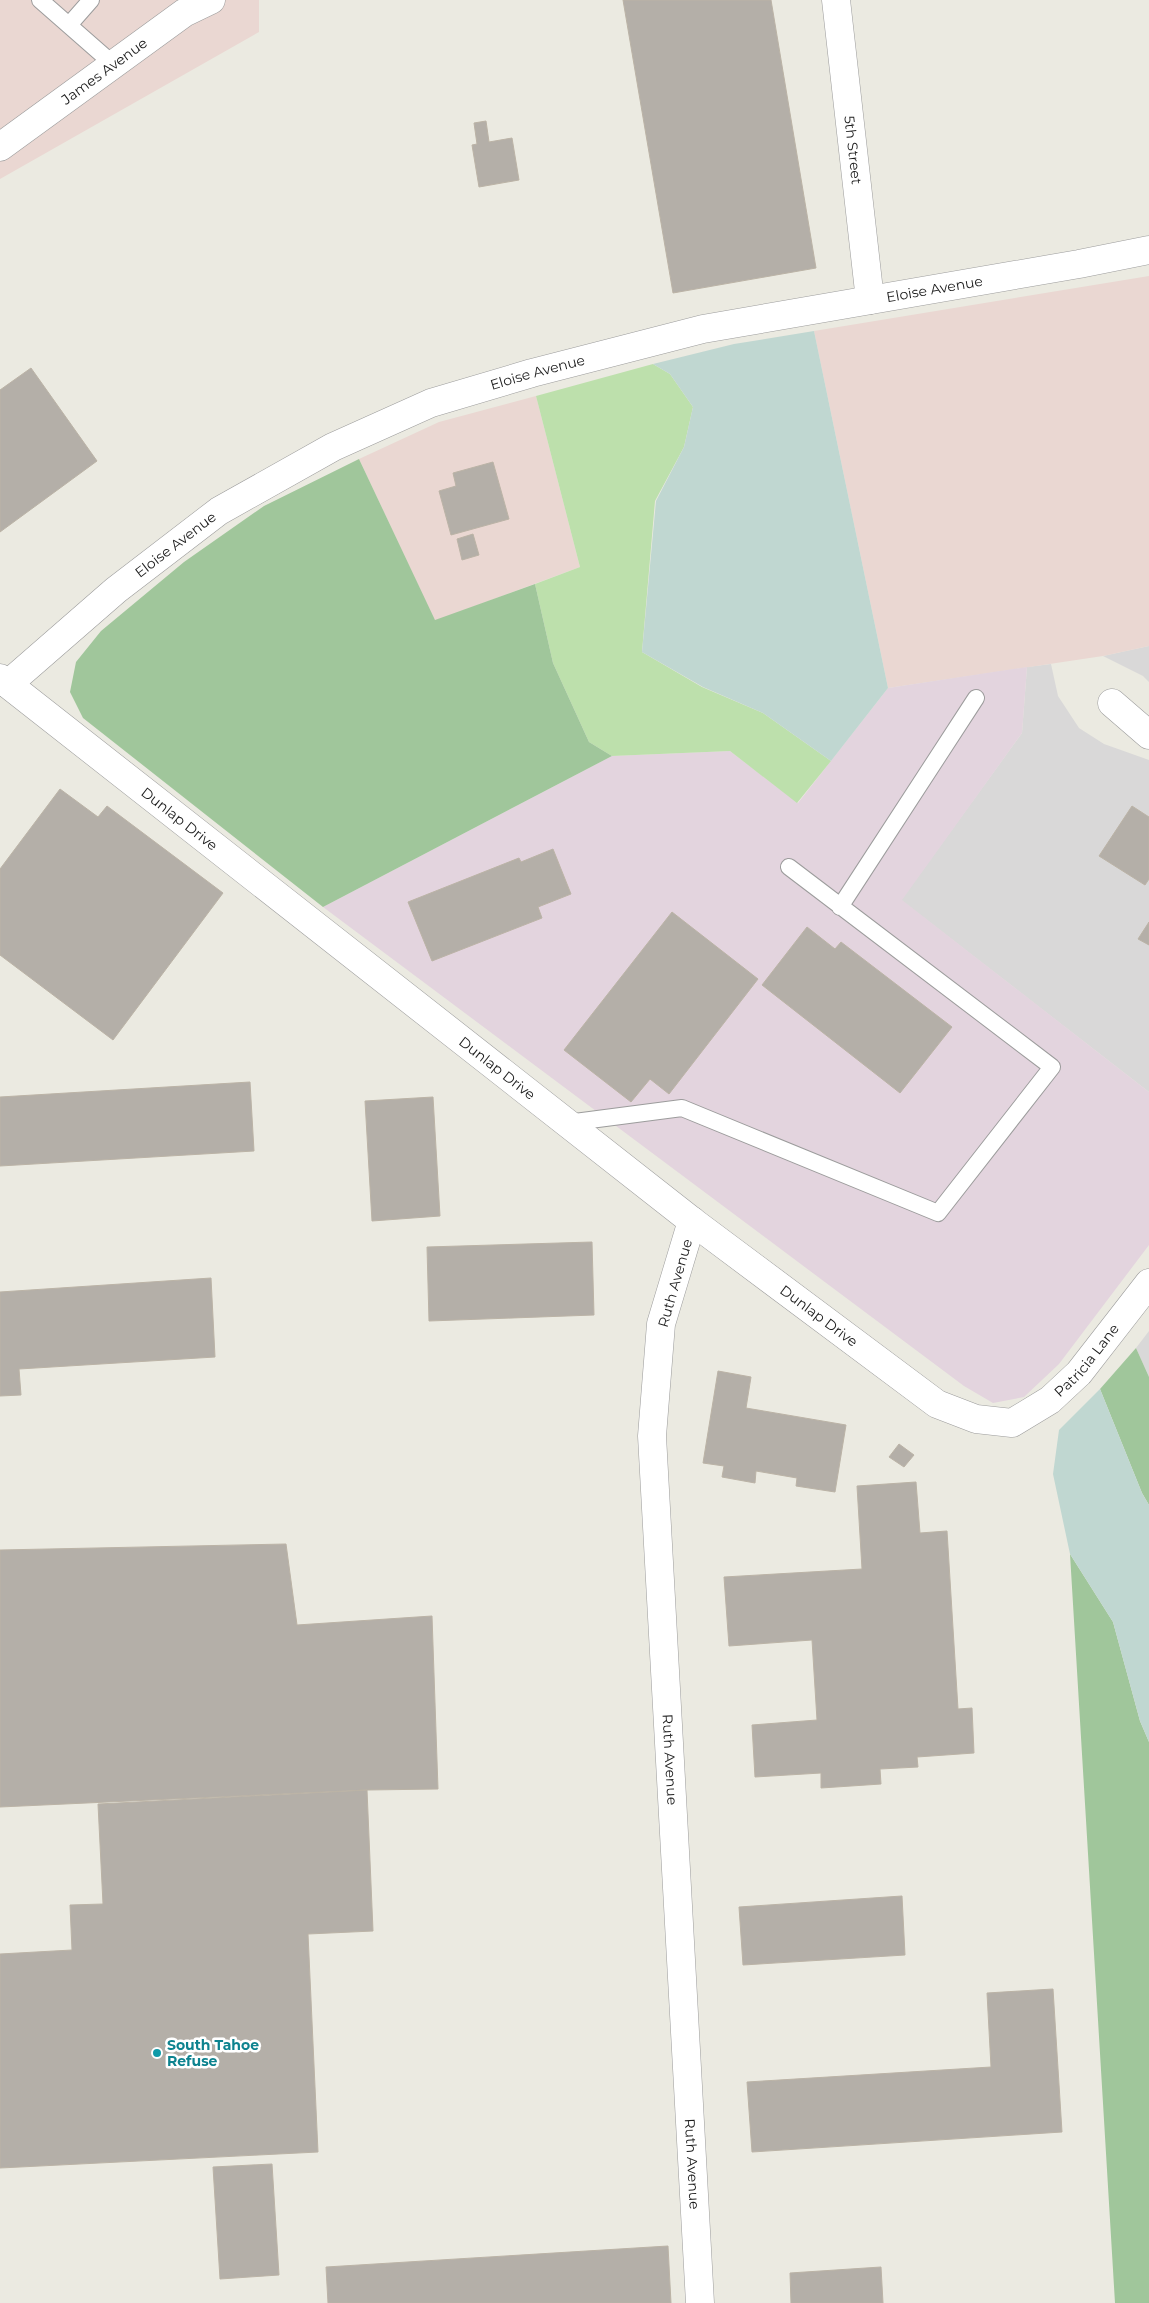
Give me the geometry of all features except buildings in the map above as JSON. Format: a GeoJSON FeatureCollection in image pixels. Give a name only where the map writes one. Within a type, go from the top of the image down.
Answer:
{"type":"FeatureCollection","features":[{"type":"Feature","properties":{"kind":"street","name":"James Avenue"},"geometry":{"type":"LineString","coordinates":[[0,147],[184,13],[211,0]]}},
{"type":"Feature","properties":{"kind":"street","name":"5th Street"},"geometry":{"type":"LineString","coordinates":[[836,0],[870,300]]}},
{"type":"Feature","properties":{"kind":"street","name":"Eloise Avenue"},"geometry":{"type":"LineString","coordinates":[[4,681],[116,590],[219,510],[333,447],[431,403],[532,373],[702,329],[1149,250]]}},
{"type":"Feature","properties":{"kind":"street","name":"Dunlap Drive"},"geometry":{"type":"LineString","coordinates":[[4,681],[692,1221],[937,1404],[976,1419],[1012,1424]]}},
{"type":"Feature","properties":{"kind":"street"},"geometry":{"type":"LineString","coordinates":[[1112,703],[1149,735]]}},
{"type":"Feature","properties":{"kind":"street","name":"Ruth Avenue"},"geometry":{"type":"LineString","coordinates":[[692,1221],[661,1324],[652,1436],[700,2303]]}},
{"type":"Feature","properties":{"kind":"street","name":"Patricia Lane"},"geometry":{"type":"LineString","coordinates":[[1012,1424],[1050,1400],[1079,1373],[1149,1283]]}},
{"type":"Feature","properties":{"kind":"lane"},"geometry":{"type":"LineString","coordinates":[[40,0],[113,64]]}},
{"type":"Feature","properties":{"kind":"lane"},"geometry":{"type":"LineString","coordinates":[[68,25],[91,0]]}},
{"type":"Feature","properties":{"kind":"lane"},"geometry":{"type":"LineString","coordinates":[[840,907],[976,698]]}},
{"type":"Feature","properties":{"kind":"lane"},"geometry":{"type":"LineString","coordinates":[[567,1123],[682,1108],[938,1213],[1052,1067],[789,868]]}},
{"type":"Feature","properties":{"kind":"shaded area"},"geometry":{"type":"Polygon","coordinates":[[[0,0],[259,0],[259,32],[0,179],[0,0]]]}},
{"type":"Feature","properties":{"kind":"shaded area"},"geometry":{"type":"Polygon","coordinates":[[[1149,276],[1149,646],[1103,656],[888,688],[814,331],[1149,276]]]}},
{"type":"Feature","properties":{"kind":"shaded area"},"geometry":{"type":"Polygon","coordinates":[[[814,331],[888,688],[831,761],[763,713],[703,687],[642,652],[656,501],[684,447],[693,407],[670,374],[653,364],[734,344],[814,331]]]}},
{"type":"Feature","properties":{"kind":"shaded area"},"geometry":{"type":"Polygon","coordinates":[[[536,396],[580,567],[435,621],[359,459],[439,422],[536,396]]]}},
{"type":"Feature","properties":{"kind":"shaded area"},"geometry":{"type":"Polygon","coordinates":[[[1149,646],[1149,682],[1143,676],[1103,656],[1149,646]]]}},
{"type":"Feature","properties":{"kind":"shaded area"},"geometry":{"type":"Polygon","coordinates":[[[1051,664],[1058,696],[1079,728],[1104,744],[1149,760],[1149,1092],[901,900],[1022,733],[1027,667],[1051,664]]]}},
{"type":"Feature","properties":{"kind":"shaded area"},"geometry":{"type":"Polygon","coordinates":[[[1027,667],[1022,733],[902,900],[1149,1092],[1149,1245],[1059,1364],[1024,1397],[993,1403],[964,1386],[323,907],[612,756],[730,751],[798,803],[888,688],[1027,667]]]}},
{"type":"Feature","properties":{"kind":"shaded area"},"geometry":{"type":"Polygon","coordinates":[[[1149,1331],[1149,1377],[1136,1348],[1149,1331]]]}},
{"type":"Feature","properties":{"kind":"shaded area"},"geometry":{"type":"Polygon","coordinates":[[[1100,1389],[1142,1493],[1149,1505],[1149,1742],[1140,1721],[1113,1622],[1070,1554],[1053,1474],[1059,1430],[1100,1389]]]}},
{"type":"Feature","properties":{"kind":"green space"},"geometry":{"type":"Polygon","coordinates":[[[653,364],[670,374],[693,407],[684,447],[655,501],[642,652],[702,687],[763,713],[831,761],[797,803],[730,751],[612,756],[589,742],[553,663],[535,584],[580,567],[536,396],[653,364]]]}},
{"type":"Feature","properties":{"kind":"green space"},"geometry":{"type":"Polygon","coordinates":[[[359,459],[435,620],[535,584],[553,663],[589,742],[612,756],[323,907],[83,718],[70,692],[76,662],[101,631],[184,562],[264,506],[359,459]]]}},
{"type":"Feature","properties":{"kind":"green space"},"geometry":{"type":"Polygon","coordinates":[[[1136,1348],[1149,1377],[1149,1505],[1142,1493],[1100,1389],[1136,1348]]]}},
{"type":"Feature","properties":{"kind":"green space"},"geometry":{"type":"Polygon","coordinates":[[[1070,1554],[1113,1622],[1140,1721],[1149,1742],[1149,2303],[1115,2303],[1070,1554]]]}},
{"type":"Feature","properties":{"kind":"place","name":"South Tahoe Refuse"},"geometry":{"type":"Point","coordinates":[157,2053]}}]}
